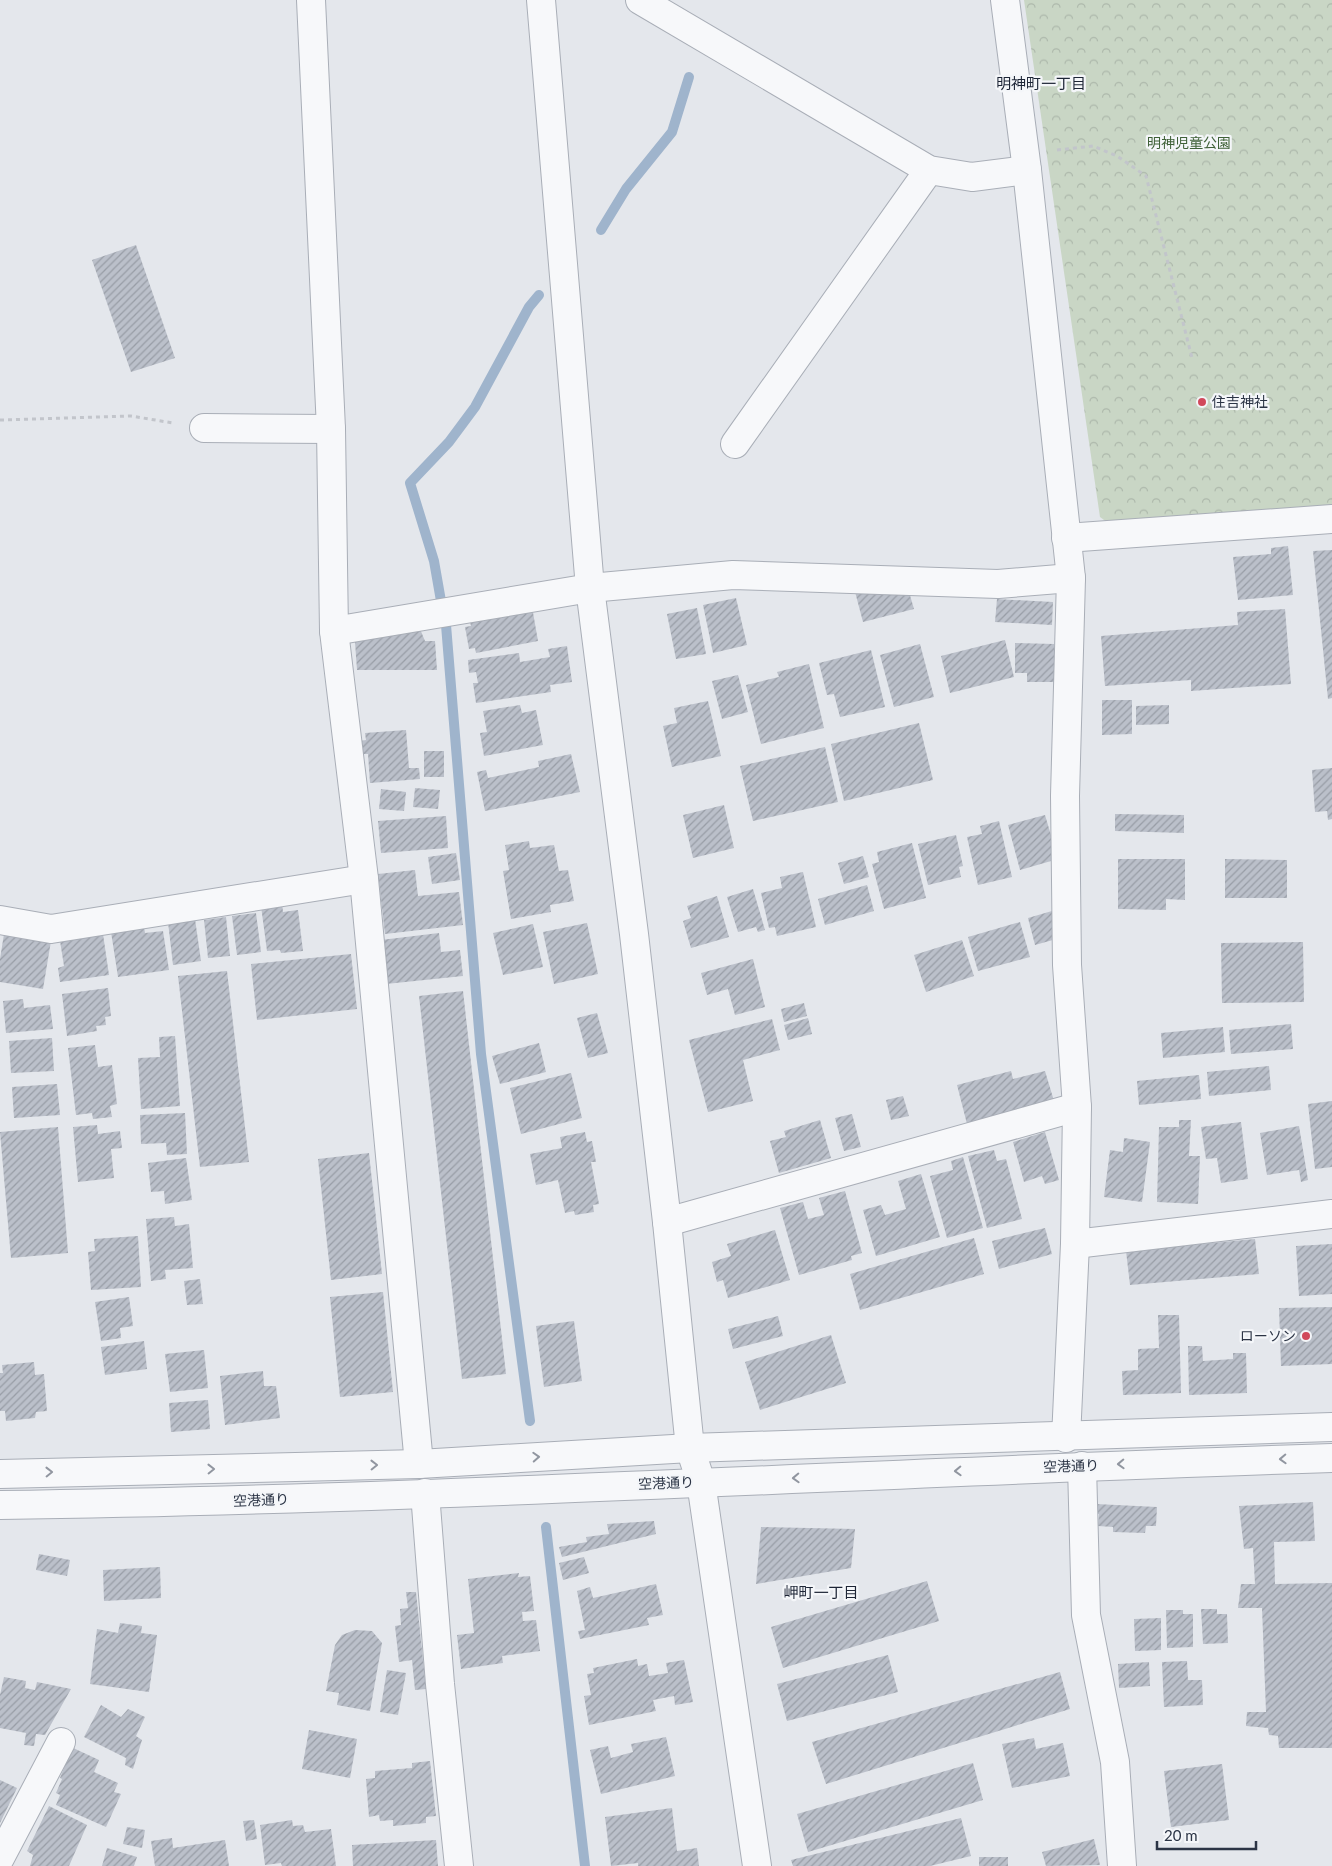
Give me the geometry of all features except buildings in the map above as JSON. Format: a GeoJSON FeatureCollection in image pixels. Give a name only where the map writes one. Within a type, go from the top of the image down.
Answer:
{"type":"FeatureCollection","features":[{"type":"Feature","properties":{"kind":"street"},"geometry":{"type":"LineString","coordinates":[[311,0],[331,429],[334,631],[364,879],[419,1464]]}},
{"type":"Feature","properties":{"kind":"street"},"geometry":{"type":"LineString","coordinates":[[541,0],[590,588],[667,1222],[690,1448],[701,1482],[757,1866]]}},
{"type":"Feature","properties":{"kind":"street"},"geometry":{"type":"LineString","coordinates":[[640,0],[929,170],[972,176],[1027,170]]}},
{"type":"Feature","properties":{"kind":"street"},"geometry":{"type":"LineString","coordinates":[[1004,0],[1027,170],[1071,578],[1065,796],[1067,965],[1077,1107],[1075,1244],[1066,1438]]}},
{"type":"Feature","properties":{"kind":"street"},"geometry":{"type":"LineString","coordinates":[[735,444],[929,170]]}},
{"type":"Feature","properties":{"kind":"street"},"geometry":{"type":"LineString","coordinates":[[204,428],[331,429]]}},
{"type":"Feature","properties":{"kind":"street"},"geometry":{"type":"LineString","coordinates":[[1066,538],[1332,519]]}},
{"type":"Feature","properties":{"kind":"street"},"geometry":{"type":"LineString","coordinates":[[334,631],[590,588],[733,575],[998,584],[1071,578]]}},
{"type":"Feature","properties":{"kind":"street"},"geometry":{"type":"LineString","coordinates":[[0,920],[51,929],[364,879]]}},
{"type":"Feature","properties":{"kind":"street"},"geometry":{"type":"LineString","coordinates":[[667,1222],[1077,1107]]}},
{"type":"Feature","properties":{"kind":"street"},"geometry":{"type":"LineString","coordinates":[[1075,1244],[1332,1214]]}},
{"type":"Feature","properties":{"kind":"street","name":"空港通り"},"geometry":{"type":"LineString","coordinates":[[0,1474],[419,1464],[690,1448],[1066,1438],[1332,1428]]}},
{"type":"Feature","properties":{"kind":"street","name":"空港通り"},"geometry":{"type":"LineString","coordinates":[[0,1505],[181,1503],[1082,1466],[1332,1458]]}},
{"type":"Feature","properties":{"kind":"street"},"geometry":{"type":"LineString","coordinates":[[1082,1466],[1086,1615],[1115,1762],[1122,1866]]}},
{"type":"Feature","properties":{"kind":"street"},"geometry":{"type":"LineString","coordinates":[[425,1493],[440,1684],[459,1866]]}},
{"type":"Feature","properties":{"kind":"street"},"geometry":{"type":"LineString","coordinates":[[0,1858],[61,1742]]}},
{"type":"Feature","properties":{"kind":"path"},"geometry":{"type":"LineString","coordinates":[[1057,150],[1092,146],[1117,156],[1146,176],[1192,358]]}},
{"type":"Feature","properties":{"kind":"path"},"geometry":{"type":"LineString","coordinates":[[0,420],[131,416],[204,428]]}},
{"type":"Feature","properties":{"kind":"green space","name":"明神児童公園"},"geometry":{"type":"Polygon","coordinates":[[[1024,0],[1332,0],[1332,507],[1112,526],[1100,517],[1024,0]]]}},
{"type":"Feature","properties":{"kind":"waterway"},"geometry":{"type":"LineString","coordinates":[[601,230],[626,189],[672,132],[689,77]]}},
{"type":"Feature","properties":{"kind":"waterway"},"geometry":{"type":"LineString","coordinates":[[441,601],[434,561],[410,483],[449,442],[475,407],[529,307],[539,295]]}},
{"type":"Feature","properties":{"kind":"waterway"},"geometry":{"type":"LineString","coordinates":[[446,625],[481,1054],[530,1421]]}},
{"type":"Feature","properties":{"kind":"waterway"},"geometry":{"type":"LineString","coordinates":[[546,1527],[585,1866]]}},
{"type":"Feature","properties":{"kind":"place","name":"住吉神社"},"geometry":{"type":"Point","coordinates":[1202,402]}},
{"type":"Feature","properties":{"kind":"place","name":"ローソン"},"geometry":{"type":"Point","coordinates":[1306,1336]}},
{"type":"Feature","properties":{"kind":"district","name":"明神町一丁目"},"geometry":{"type":"Point","coordinates":[1041,84]}},
{"type":"Feature","properties":{"kind":"district","name":"岬町一丁目"},"geometry":{"type":"Point","coordinates":[821,1593]}}]}
